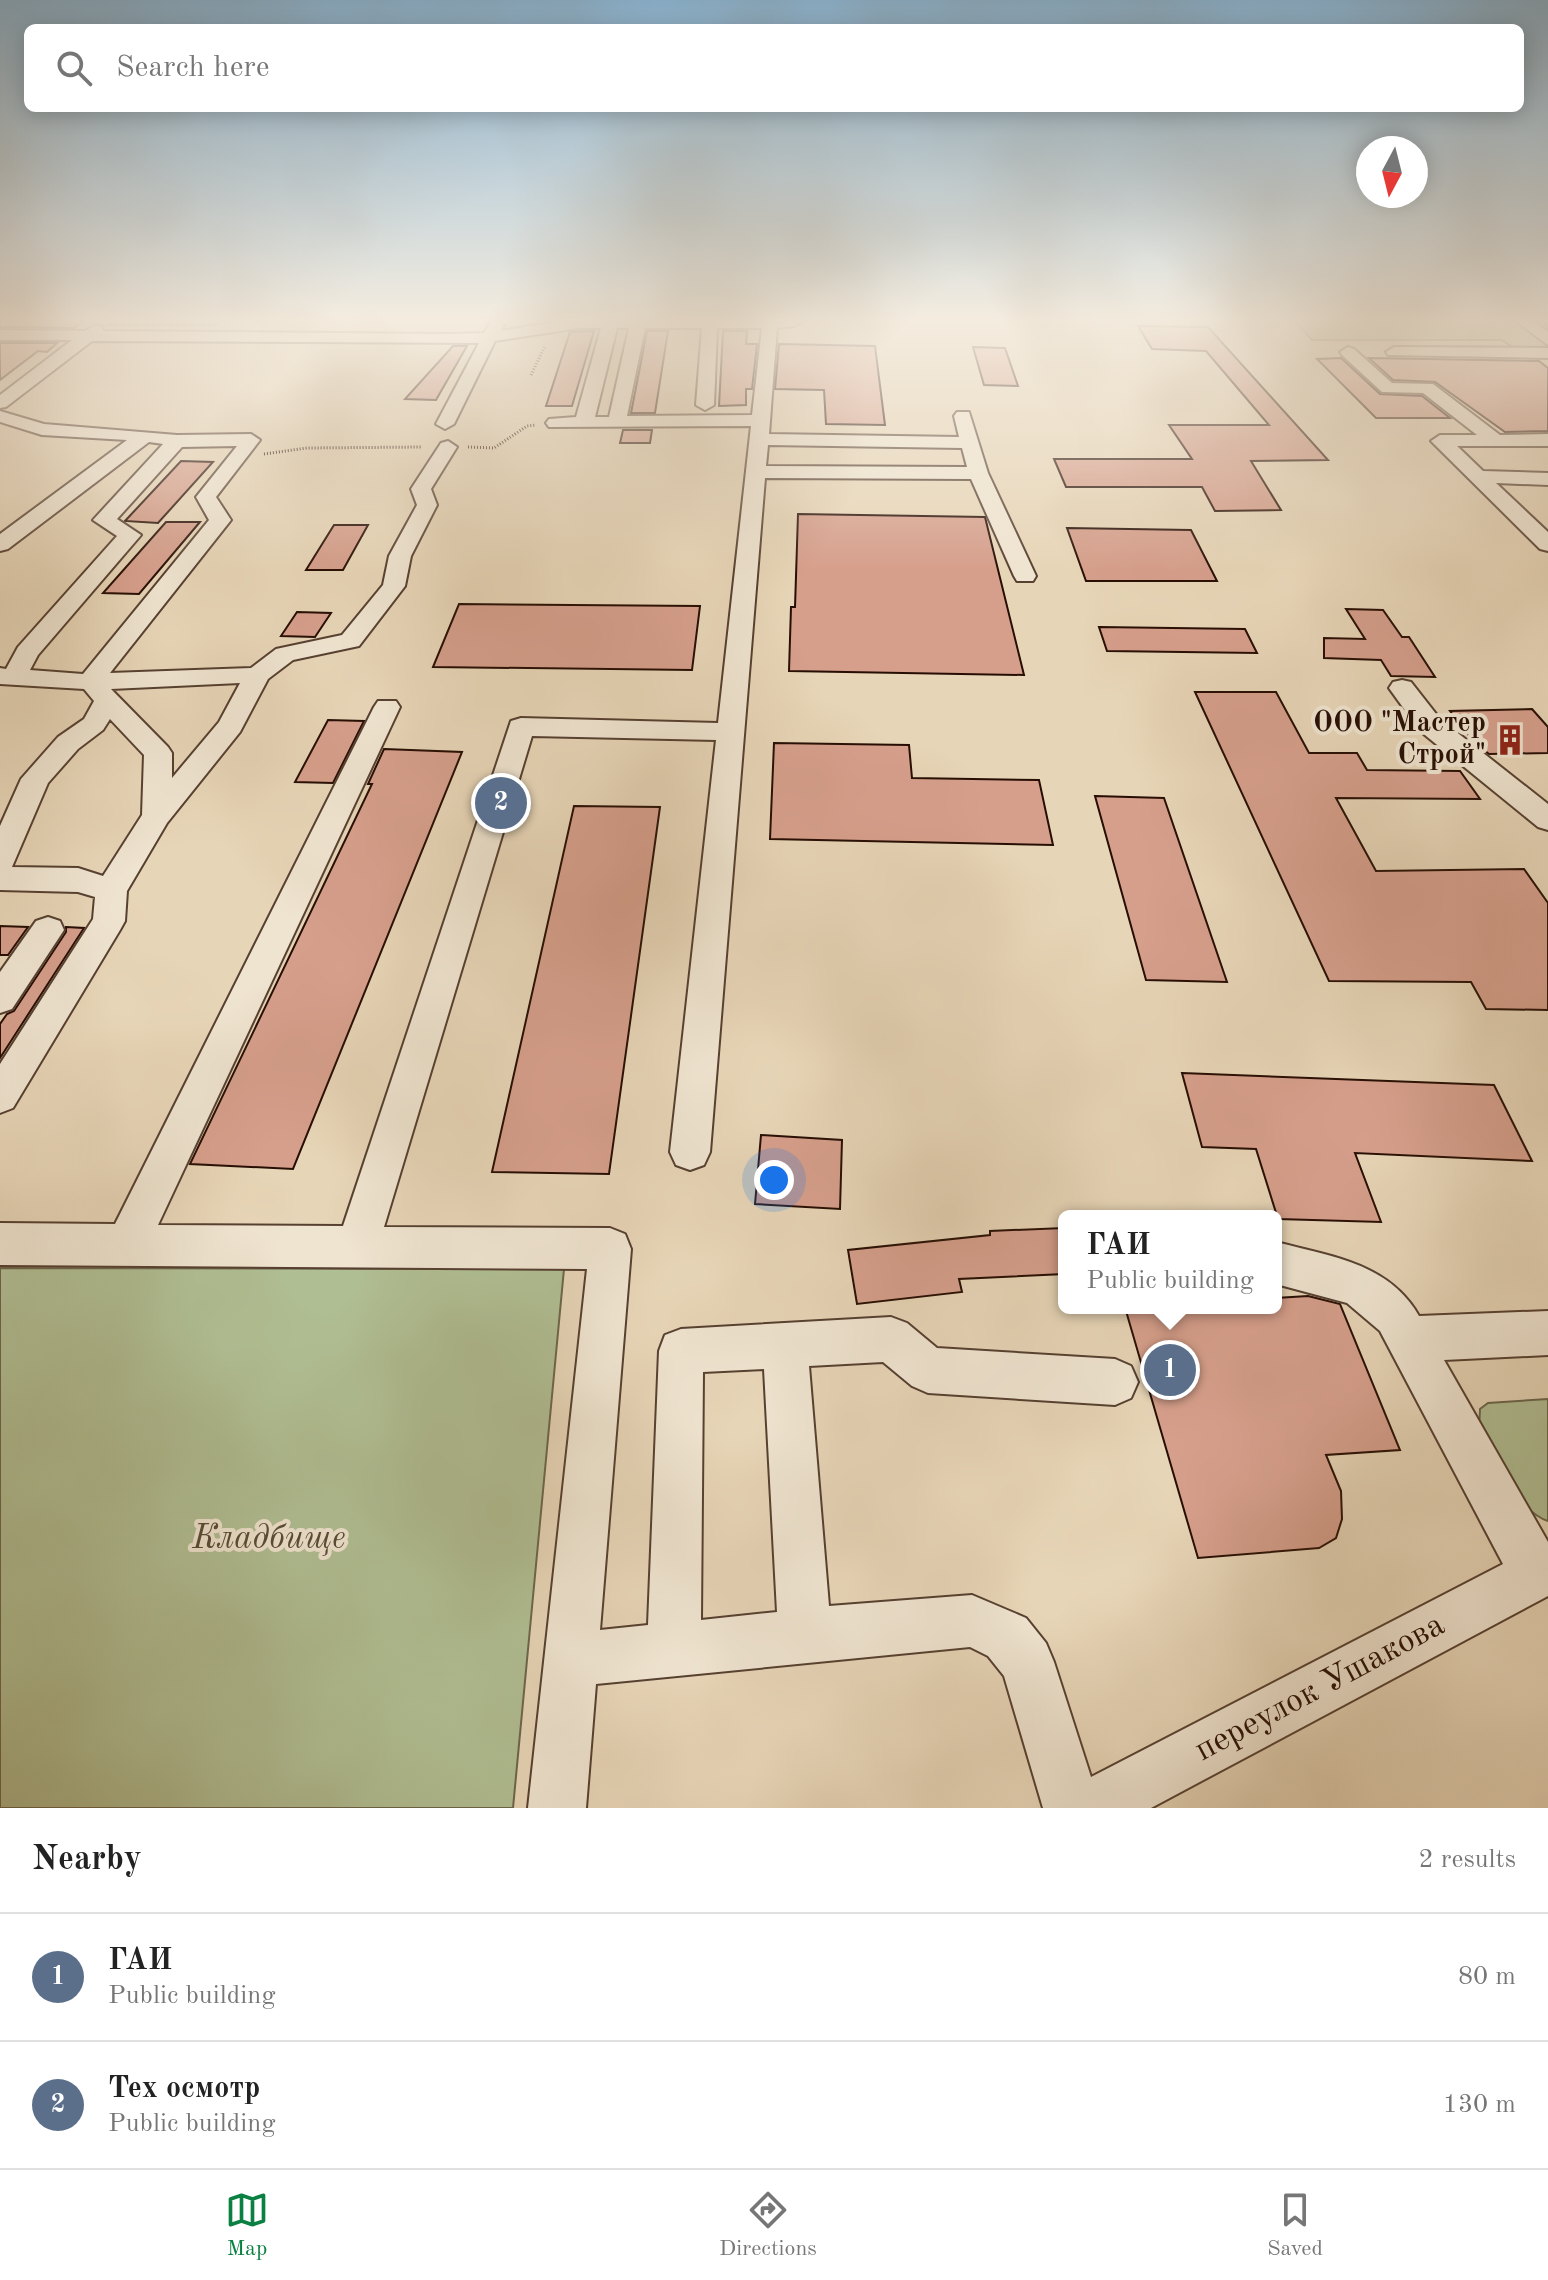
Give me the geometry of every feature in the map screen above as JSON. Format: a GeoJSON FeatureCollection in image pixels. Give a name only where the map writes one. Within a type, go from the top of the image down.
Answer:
{"type":"FeatureCollection","features":[{"type":"Feature","properties":{"kind":"street"},"geometry":{"type":"LineString","coordinates":[[445,424],[456,402]]}},
{"type":"Feature","properties":{"kind":"street"},"geometry":{"type":"LineString","coordinates":[[584,423],[589,402]]}},
{"type":"Feature","properties":{"kind":"street"},"geometry":{"type":"LineString","coordinates":[[617,422],[621,402]]}},
{"type":"Feature","properties":{"kind":"street"},"geometry":{"type":"LineString","coordinates":[[690,1152],[762,402]]}},
{"type":"Feature","properties":{"kind":"street"},"geometry":{"type":"LineString","coordinates":[[1446,402],[1495,440]]}},
{"type":"Feature","properties":{"kind":"street"},"geometry":{"type":"LineString","coordinates":[[0,416],[42,429],[177,441],[251,440],[206,497],[220,520],[98,691],[94,724],[68,743],[35,779],[0,860]]}},
{"type":"Feature","properties":{"kind":"street"},"geometry":{"type":"LineString","coordinates":[[963,416],[978,473],[1025,576]]}},
{"type":"Feature","properties":{"kind":"street"},"geometry":{"type":"LineString","coordinates":[[555,423],[617,422],[758,447],[978,473]]}},
{"type":"Feature","properties":{"kind":"street"},"geometry":{"type":"LineString","coordinates":[[0,544],[145,436]]}},
{"type":"Feature","properties":{"kind":"street"},"geometry":{"type":"LineString","coordinates":[[1548,440],[1440,441],[1548,544]]}},
{"type":"Feature","properties":{"kind":"street"},"geometry":{"type":"LineString","coordinates":[[7,676],[130,535],[104,520],[177,441]]}},
{"type":"Feature","properties":{"kind":"street"},"geometry":{"type":"LineString","coordinates":[[758,447],[970,443]]}},
{"type":"Feature","properties":{"kind":"street"},"geometry":{"type":"LineString","coordinates":[[0,1096],[109,921],[111,890],[157,816],[230,726],[257,675],[285,654],[350,641],[394,586],[400,556],[427,505],[421,489],[448,447]]}},
{"type":"Feature","properties":{"kind":"street"},"geometry":{"type":"LineString","coordinates":[[1477,477],[1548,479]]}},
{"type":"Feature","properties":{"kind":"street"},"geometry":{"type":"LineString","coordinates":[[7,676],[98,691],[257,675]]}},
{"type":"Feature","properties":{"kind":"street"},"geometry":{"type":"LineString","coordinates":[[1402,688],[1430,725],[1548,820]]}},
{"type":"Feature","properties":{"kind":"street"},"geometry":{"type":"LineString","coordinates":[[98,691],[158,753],[157,816]]}},
{"type":"Feature","properties":{"kind":"street"},"geometry":{"type":"LineString","coordinates":[[127,1245],[387,707]]}},
{"type":"Feature","properties":{"kind":"street"},"geometry":{"type":"LineString","coordinates":[[357,1247],[521,727],[732,732]]}},
{"type":"Feature","properties":{"kind":"street"},"geometry":{"type":"LineString","coordinates":[[0,878],[78,880],[111,890]]}},
{"type":"Feature","properties":{"kind":"street"},"geometry":{"type":"LineString","coordinates":[[0,999],[11,967],[48,930]]}},
{"type":"Feature","properties":{"kind":"street"},"geometry":{"type":"LineString","coordinates":[[0,1244],[610,1249],[557,1808]]}},
{"type":"Feature","properties":{"kind":"street"},"geometry":{"type":"LineString","coordinates":[[1282,1265],[1359,1285],[1395,1316],[1542,1571]]}},
{"type":"Feature","properties":{"kind":"street"},"geometry":{"type":"LineString","coordinates":[[1408,1339],[1548,1333]]}},
{"type":"Feature","properties":{"kind":"street"},"geometry":{"type":"LineString","coordinates":[[674,1649],[681,1351],[891,1339],[928,1370],[1115,1382]]}},
{"type":"Feature","properties":{"kind":"street"},"geometry":{"type":"LineString","coordinates":[[785,1345],[805,1635]]}},
{"type":"Feature","properties":{"kind":"street","name":"переулок Ушакова"},"geometry":{"type":"LineString","coordinates":[[1092,1808],[1542,1571]]}},
{"type":"Feature","properties":{"kind":"street"},"geometry":{"type":"LineString","coordinates":[[571,1660],[972,1621],[1007,1637],[1027,1662],[1072,1808]]}},
{"type":"Feature","properties":{"kind":"path"},"geometry":{"type":"LineString","coordinates":[[240,457],[307,448],[494,448],[527,426],[555,423]]}},
{"type":"Feature","properties":{"kind":"green space","name":"Кладбище"},"geometry":{"type":"Polygon","coordinates":[[[0,1268],[564,1269],[513,1808],[0,1808],[0,1268]]]}},
{"type":"Feature","properties":{"kind":"green space"},"geometry":{"type":"Polygon","coordinates":[[[1548,1399],[1548,1521],[1527,1508],[1517,1497],[1485,1445],[1479,1425],[1480,1409],[1488,1403],[1548,1399]]]}},
{"type":"Feature","properties":{"kind":"building"},"geometry":{"type":"Polygon","coordinates":[[[547,402],[573,402],[572,406],[546,406],[547,402]]]}},
{"type":"Feature","properties":{"kind":"building"},"geometry":{"type":"Polygon","coordinates":[[[633,402],[657,402],[655,413],[631,413],[633,402]]]}},
{"type":"Feature","properties":{"kind":"building"},"geometry":{"type":"Polygon","coordinates":[[[719,402],[746,402],[746,405],[719,406],[719,402]]]}},
{"type":"Feature","properties":{"kind":"building"},"geometry":{"type":"Polygon","coordinates":[[[825,402],[882,402],[885,425],[826,424],[825,402]]]}},
{"type":"Feature","properties":{"kind":"building"},"geometry":{"type":"Polygon","coordinates":[[[1250,402],[1276,402],[1328,460],[1251,461],[1281,510],[1215,511],[1202,487],[1066,487],[1054,459],[1192,459],[1169,425],[1269,425],[1250,402]]]}},
{"type":"Feature","properties":{"kind":"building"},"geometry":{"type":"Polygon","coordinates":[[[1360,402],[1430,402],[1450,418],[1376,418],[1360,402]]]}},
{"type":"Feature","properties":{"kind":"building"},"geometry":{"type":"Polygon","coordinates":[[[1464,402],[1548,402],[1548,431],[1505,432],[1464,402]]]}},
{"type":"Feature","properties":{"kind":"building"},"geometry":{"type":"Polygon","coordinates":[[[623,430],[652,430],[650,443],[620,443],[623,430]]]}},
{"type":"Feature","properties":{"kind":"building"},"geometry":{"type":"Polygon","coordinates":[[[181,461],[213,462],[158,523],[125,521],[181,461]]]}},
{"type":"Feature","properties":{"kind":"building"},"geometry":{"type":"Polygon","coordinates":[[[798,514],[985,517],[1024,675],[789,671],[798,514]]]}},
{"type":"Feature","properties":{"kind":"building"},"geometry":{"type":"Polygon","coordinates":[[[166,522],[200,522],[139,594],[103,593],[166,522]]]}},
{"type":"Feature","properties":{"kind":"building"},"geometry":{"type":"Polygon","coordinates":[[[334,525],[368,525],[343,570],[306,570],[334,525]]]}},
{"type":"Feature","properties":{"kind":"building"},"geometry":{"type":"Polygon","coordinates":[[[1067,528],[1191,530],[1217,581],[1086,581],[1067,528]]]}},
{"type":"Feature","properties":{"kind":"building"},"geometry":{"type":"Polygon","coordinates":[[[459,604],[700,606],[692,670],[433,667],[459,604]]]}},
{"type":"Feature","properties":{"kind":"building"},"geometry":{"type":"Polygon","coordinates":[[[1346,609],[1383,610],[1402,637],[1409,637],[1435,677],[1391,676],[1381,660],[1324,658],[1324,638],[1365,639],[1346,609]]]}},
{"type":"Feature","properties":{"kind":"building"},"geometry":{"type":"Polygon","coordinates":[[[297,612],[331,613],[315,637],[281,636],[297,612]]]}},
{"type":"Feature","properties":{"kind":"building"},"geometry":{"type":"Polygon","coordinates":[[[1099,627],[1245,629],[1257,653],[1107,651],[1099,627]]]}},
{"type":"Feature","properties":{"kind":"building"},"geometry":{"type":"Polygon","coordinates":[[[1195,692],[1276,692],[1309,753],[1357,753],[1367,770],[1460,771],[1480,799],[1336,798],[1376,871],[1524,869],[1548,903],[1548,1010],[1486,1009],[1471,982],[1329,981],[1195,692]]]}},
{"type":"Feature","properties":{"kind":"building","name":"ООО \"Мастер Строй\""},"geometry":{"type":"Polygon","coordinates":[[[1532,709],[1548,727],[1548,753],[1489,754],[1474,742],[1450,711],[1532,709]]]}},
{"type":"Feature","properties":{"kind":"building"},"geometry":{"type":"Polygon","coordinates":[[[328,720],[364,721],[333,783],[295,782],[328,720]]]}},
{"type":"Feature","properties":{"kind":"building"},"geometry":{"type":"Polygon","coordinates":[[[774,743],[909,745],[912,778],[1039,780],[1053,845],[770,839],[774,743]]]}},
{"type":"Feature","properties":{"kind":"building"},"geometry":{"type":"Polygon","coordinates":[[[384,749],[462,752],[293,1169],[190,1164],[372,784],[368,784],[384,749]]]}},
{"type":"Feature","properties":{"kind":"building"},"geometry":{"type":"Polygon","coordinates":[[[1095,796],[1164,798],[1227,982],[1146,980],[1095,796]]]}},
{"type":"Feature","properties":{"kind":"building"},"geometry":{"type":"Polygon","coordinates":[[[574,806],[660,807],[609,1174],[492,1172],[574,806]]]}},
{"type":"Feature","properties":{"kind":"building"},"geometry":{"type":"Polygon","coordinates":[[[0,926],[28,927],[8,955],[0,955],[0,926]]]}},
{"type":"Feature","properties":{"kind":"building"},"geometry":{"type":"Polygon","coordinates":[[[66,927],[84,928],[0,1058],[0,1024],[7,1014],[14,1011],[66,932],[66,927]]]}},
{"type":"Feature","properties":{"kind":"building"},"geometry":{"type":"Polygon","coordinates":[[[1182,1073],[1494,1085],[1532,1161],[1355,1153],[1381,1222],[1282,1219],[1282,1210],[1275,1210],[1256,1149],[1202,1147],[1182,1073]]]}},
{"type":"Feature","properties":{"kind":"building"},"geometry":{"type":"Polygon","coordinates":[[[761,1135],[842,1140],[840,1209],[755,1204],[761,1135]]]}},
{"type":"Feature","properties":{"kind":"building"},"geometry":{"type":"Polygon","coordinates":[[[1058,1228],[1058,1274],[959,1279],[962,1292],[857,1304],[848,1250],[990,1235],[990,1231],[1058,1228]]]}},
{"type":"Feature","properties":{"kind":"building"},"geometry":{"type":"Polygon","coordinates":[[[1308,1296],[1340,1304],[1400,1450],[1326,1455],[1341,1491],[1342,1519],[1336,1538],[1319,1548],[1198,1558],[1127,1314],[1282,1314],[1282,1298],[1308,1296]]]}},
{"type":"Feature","properties":{"kind":"place","name":"ООО \"Мастер Строй\""},"geometry":{"type":"Point","coordinates":[1510,740]}},
{"type":"Feature","properties":{"kind":"place","name":"Тех осмотр"},"geometry":{"type":"Point","coordinates":[501,803]}},
{"type":"Feature","properties":{"kind":"place","name":"ГАИ"},"geometry":{"type":"Point","coordinates":[1170,1370]}}]}
